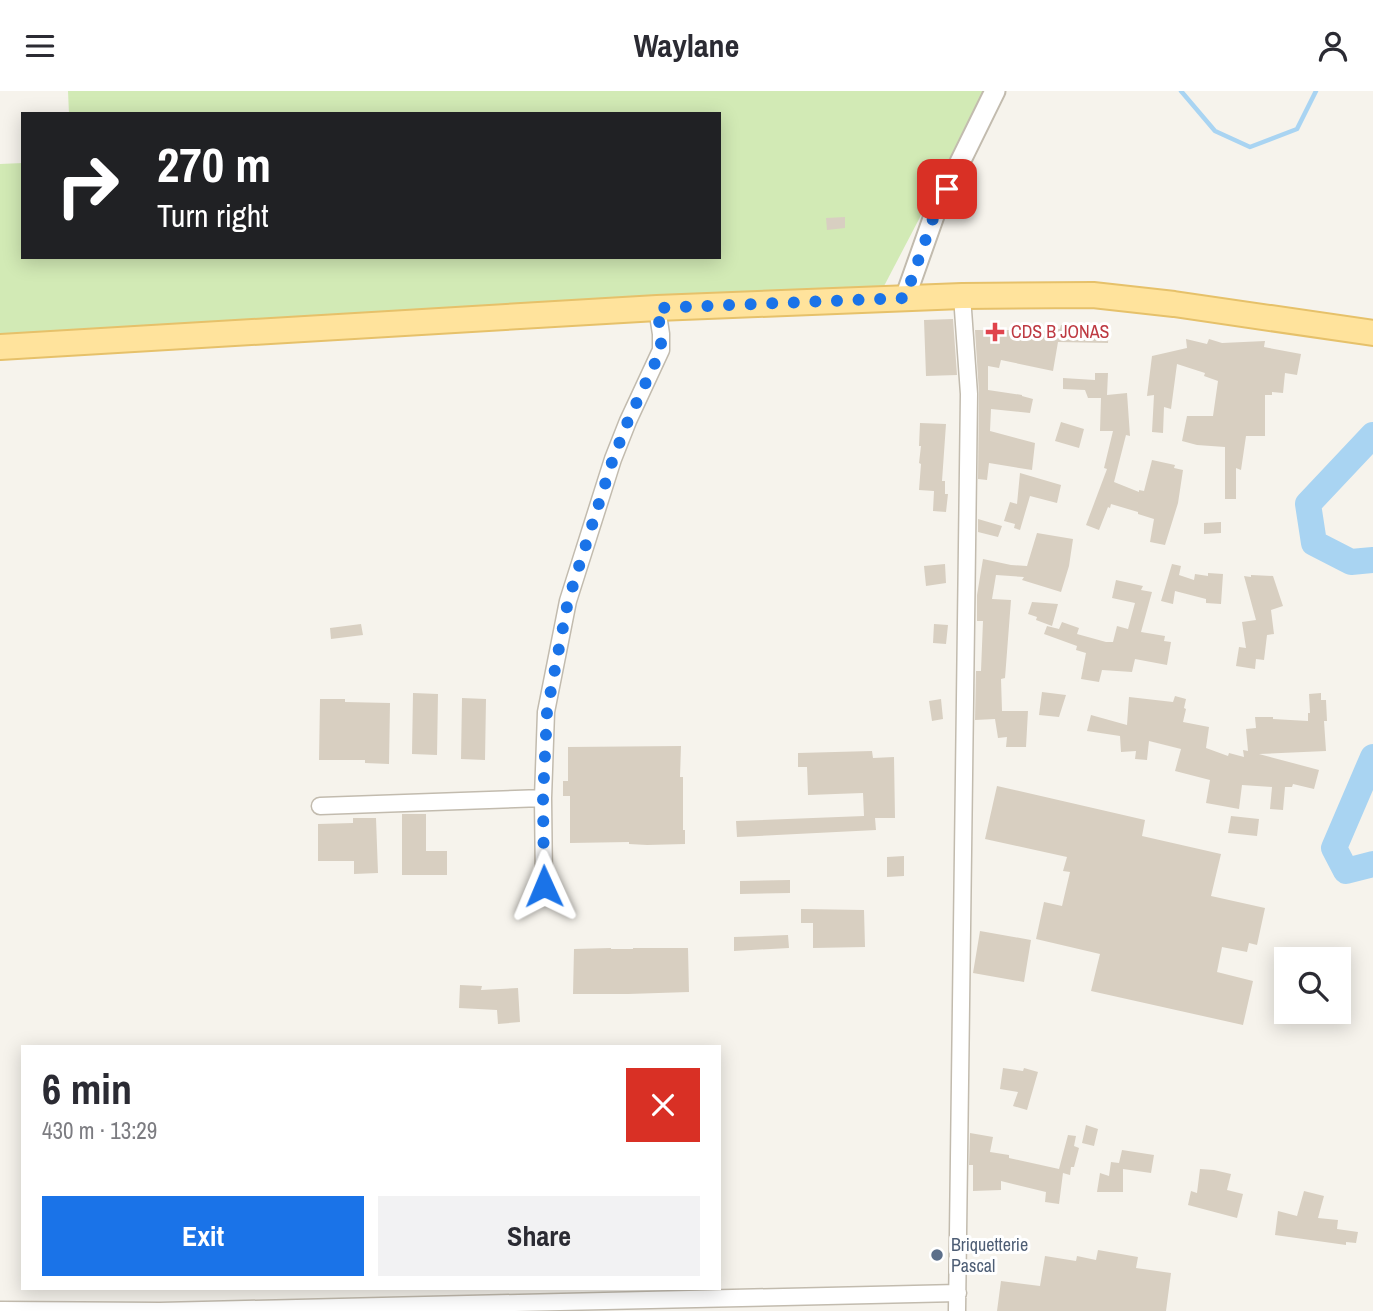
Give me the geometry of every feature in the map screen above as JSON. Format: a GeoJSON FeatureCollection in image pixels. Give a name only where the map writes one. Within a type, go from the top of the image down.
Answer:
{"type":"FeatureCollection","features":[{"type":"Feature","properties":{"kind":"main road"},"geometry":{"type":"LineString","coordinates":[[0,347],[657,308],[962,296],[1093,295],[1373,333]]}},
{"type":"Feature","properties":{"kind":"street"},"geometry":{"type":"LineString","coordinates":[[905,298],[935,213],[995,91]]}},
{"type":"Feature","properties":{"kind":"street"},"geometry":{"type":"LineString","coordinates":[[957,1311],[969,394],[962,296]]}},
{"type":"Feature","properties":{"kind":"street"},"geometry":{"type":"LineString","coordinates":[[544,886],[543,798],[547,712],[568,601],[613,459],[661,350],[657,308]]}},
{"type":"Feature","properties":{"kind":"street"},"geometry":{"type":"LineString","coordinates":[[320,806],[543,798]]}},
{"type":"Feature","properties":{"kind":"street"},"geometry":{"type":"LineString","coordinates":[[0,1310],[160,1311],[958,1293]]}},
{"type":"Feature","properties":{"kind":"green space"},"geometry":{"type":"Polygon","coordinates":[[[68,91],[986,91],[883,288],[0,334],[0,164],[21,163],[21,259],[721,259],[721,112],[69,112],[68,91]]]}},
{"type":"Feature","properties":{"kind":"building"},"geometry":{"type":"Polygon","coordinates":[[[845,217],[845,228],[827,230],[826,218],[845,217]]]}},
{"type":"Feature","properties":{"kind":"building"},"geometry":{"type":"Polygon","coordinates":[[[953,319],[957,375],[926,376],[924,320],[953,319]]]}},
{"type":"Feature","properties":{"kind":"building"},"geometry":{"type":"Polygon","coordinates":[[[1061,325],[1109,326],[1108,343],[1058,342],[1053,371],[1001,360],[999,368],[988,366],[988,390],[1033,399],[1030,413],[991,409],[990,431],[1035,443],[1032,470],[989,463],[987,480],[978,479],[979,393],[975,330],[1047,331],[1047,328],[1060,329],[1061,325]]]}},
{"type":"Feature","properties":{"kind":"building"},"geometry":{"type":"Polygon","coordinates":[[[1186,339],[1207,344],[1209,339],[1222,343],[1265,341],[1264,347],[1301,354],[1297,375],[1285,373],[1283,393],[1272,392],[1272,395],[1265,395],[1265,436],[1246,436],[1241,470],[1236,468],[1236,499],[1225,499],[1225,447],[1182,441],[1187,416],[1213,416],[1218,381],[1204,376],[1205,373],[1177,364],[1171,409],[1164,407],[1163,433],[1152,432],[1154,395],[1147,396],[1152,356],[1187,348],[1186,339]]]}},
{"type":"Feature","properties":{"kind":"building"},"geometry":{"type":"Polygon","coordinates":[[[1095,373],[1108,373],[1107,395],[1127,393],[1130,436],[1126,435],[1114,482],[1139,492],[1144,491],[1152,460],[1175,465],[1174,468],[1183,470],[1178,503],[1165,545],[1150,542],[1154,519],[1111,504],[1099,530],[1086,525],[1107,469],[1104,468],[1113,431],[1100,431],[1101,398],[1088,398],[1085,390],[1063,389],[1063,378],[1095,380],[1095,373]]]}},
{"type":"Feature","properties":{"kind":"building"},"geometry":{"type":"Polygon","coordinates":[[[1061,422],[1084,429],[1079,448],[1055,441],[1061,422]]]}},
{"type":"Feature","properties":{"kind":"building"},"geometry":{"type":"Polygon","coordinates":[[[920,423],[946,424],[942,481],[945,481],[945,494],[948,494],[946,512],[933,511],[934,491],[919,490],[920,423]]]}},
{"type":"Feature","properties":{"kind":"building"},"geometry":{"type":"Polygon","coordinates":[[[1020,473],[1061,485],[1057,503],[1030,496],[1020,530],[1014,528],[1015,524],[1004,521],[1010,502],[1017,504],[1020,473]]]}},
{"type":"Feature","properties":{"kind":"building"},"geometry":{"type":"Polygon","coordinates":[[[978,519],[1002,526],[998,537],[978,532],[978,519]]]}},
{"type":"Feature","properties":{"kind":"building"},"geometry":{"type":"Polygon","coordinates":[[[1221,522],[1221,533],[1204,534],[1204,523],[1221,522]]]}},
{"type":"Feature","properties":{"kind":"building"},"geometry":{"type":"Polygon","coordinates":[[[1037,533],[1073,539],[1061,592],[1022,580],[1024,577],[996,575],[992,599],[1011,600],[1005,678],[1001,679],[1002,711],[1028,711],[1026,747],[1006,747],[1007,737],[998,738],[995,719],[975,720],[976,671],[981,671],[983,621],[977,621],[977,595],[983,559],[1027,566],[1037,533]]]}},
{"type":"Feature","properties":{"kind":"building"},"geometry":{"type":"Polygon","coordinates":[[[945,564],[946,583],[926,586],[924,566],[945,564]]]}},
{"type":"Feature","properties":{"kind":"building"},"geometry":{"type":"Polygon","coordinates":[[[1172,564],[1181,566],[1179,575],[1194,580],[1195,574],[1223,574],[1221,604],[1206,603],[1206,599],[1175,591],[1173,604],[1161,601],[1172,564]]]}},
{"type":"Feature","properties":{"kind":"building"},"geometry":{"type":"Polygon","coordinates":[[[1244,576],[1273,576],[1283,606],[1271,610],[1274,634],[1267,635],[1264,660],[1256,659],[1255,669],[1236,666],[1239,647],[1246,648],[1242,622],[1256,620],[1244,576]]]}},
{"type":"Feature","properties":{"kind":"building"},"geometry":{"type":"Polygon","coordinates":[[[1116,580],[1143,586],[1141,590],[1152,592],[1141,632],[1165,636],[1164,641],[1171,642],[1167,665],[1135,659],[1132,672],[1102,670],[1099,682],[1081,679],[1086,653],[1076,650],[1077,646],[1044,634],[1047,626],[1059,629],[1062,622],[1079,628],[1077,634],[1113,642],[1117,626],[1128,629],[1135,603],[1112,598],[1116,580]]]}},
{"type":"Feature","properties":{"kind":"building"},"geometry":{"type":"Polygon","coordinates":[[[1032,602],[1058,604],[1052,626],[1028,614],[1032,602]]]}},
{"type":"Feature","properties":{"kind":"building"},"geometry":{"type":"Polygon","coordinates":[[[361,624],[363,635],[331,639],[330,628],[361,624]]]}},
{"type":"Feature","properties":{"kind":"building"},"geometry":{"type":"Polygon","coordinates":[[[934,624],[948,625],[946,644],[933,643],[934,624]]]}},
{"type":"Feature","properties":{"kind":"building"},"geometry":{"type":"Polygon","coordinates":[[[1042,692],[1066,695],[1059,717],[1039,715],[1042,692]]]}},
{"type":"Feature","properties":{"kind":"building"},"geometry":{"type":"Polygon","coordinates":[[[413,693],[438,694],[437,755],[412,754],[413,693]]]}},
{"type":"Feature","properties":{"kind":"building"},"geometry":{"type":"Polygon","coordinates":[[[1321,693],[1321,700],[1326,700],[1326,751],[1259,754],[1319,770],[1314,789],[1293,784],[1292,787],[1285,787],[1283,810],[1270,809],[1272,787],[1242,785],[1239,809],[1206,803],[1210,780],[1175,771],[1181,749],[1149,741],[1147,760],[1135,759],[1136,751],[1121,752],[1120,736],[1087,731],[1091,715],[1127,725],[1129,697],[1173,702],[1175,696],[1186,699],[1183,722],[1209,727],[1206,748],[1228,756],[1229,753],[1244,757],[1243,750],[1248,751],[1246,729],[1256,728],[1255,717],[1308,721],[1309,694],[1321,693]]]}},
{"type":"Feature","properties":{"kind":"building"},"geometry":{"type":"Polygon","coordinates":[[[462,698],[486,699],[485,760],[461,759],[462,698]]]}},
{"type":"Feature","properties":{"kind":"building"},"geometry":{"type":"Polygon","coordinates":[[[320,699],[390,703],[389,764],[365,763],[365,760],[319,760],[320,699]]]}},
{"type":"Feature","properties":{"kind":"building"},"geometry":{"type":"Polygon","coordinates":[[[941,699],[943,719],[932,721],[929,701],[941,699]]]}},
{"type":"Feature","properties":{"kind":"building"},"geometry":{"type":"Polygon","coordinates":[[[681,746],[680,777],[683,777],[685,844],[570,843],[570,796],[563,796],[563,781],[568,781],[568,747],[681,746]]]}},
{"type":"Feature","properties":{"kind":"building"},"geometry":{"type":"Polygon","coordinates":[[[872,751],[873,758],[894,757],[895,818],[875,818],[876,830],[737,837],[736,821],[864,816],[863,793],[808,795],[807,767],[798,767],[798,753],[872,751]]]}},
{"type":"Feature","properties":{"kind":"building"},"geometry":{"type":"Polygon","coordinates":[[[997,786],[1145,820],[1142,836],[1221,854],[1211,896],[1265,908],[1257,945],[1249,943],[1247,952],[1222,947],[1217,972],[1253,981],[1243,1025],[1091,991],[1100,954],[1036,939],[1044,902],[1062,906],[1070,872],[1063,871],[1067,857],[985,839],[997,786]]]}},
{"type":"Feature","properties":{"kind":"building"},"geometry":{"type":"Polygon","coordinates":[[[402,814],[426,814],[426,851],[447,851],[447,875],[402,875],[402,814]]]}},
{"type":"Feature","properties":{"kind":"building"},"geometry":{"type":"Polygon","coordinates":[[[1231,816],[1259,819],[1257,836],[1228,833],[1231,816]]]}},
{"type":"Feature","properties":{"kind":"building"},"geometry":{"type":"Polygon","coordinates":[[[353,818],[376,818],[378,873],[354,874],[354,861],[318,861],[318,824],[353,823],[353,818]]]}},
{"type":"Feature","properties":{"kind":"building"},"geometry":{"type":"Polygon","coordinates":[[[904,856],[904,876],[887,877],[887,857],[904,856]]]}},
{"type":"Feature","properties":{"kind":"building"},"geometry":{"type":"Polygon","coordinates":[[[790,880],[790,893],[740,894],[740,881],[790,880]]]}},
{"type":"Feature","properties":{"kind":"building"},"geometry":{"type":"Polygon","coordinates":[[[801,909],[864,910],[865,947],[813,948],[813,923],[801,923],[801,909]]]}},
{"type":"Feature","properties":{"kind":"building"},"geometry":{"type":"Polygon","coordinates":[[[980,931],[1031,940],[1024,982],[973,973],[980,931]]]}},
{"type":"Feature","properties":{"kind":"building"},"geometry":{"type":"Polygon","coordinates":[[[788,935],[789,948],[734,951],[734,937],[788,935]]]}},
{"type":"Feature","properties":{"kind":"building"},"geometry":{"type":"Polygon","coordinates":[[[688,948],[689,992],[573,994],[574,949],[688,948]]]}},
{"type":"Feature","properties":{"kind":"building"},"geometry":{"type":"Polygon","coordinates":[[[460,985],[482,986],[481,990],[518,988],[520,1022],[498,1024],[497,1010],[459,1008],[460,985]]]}},
{"type":"Feature","properties":{"kind":"building"},"geometry":{"type":"Polygon","coordinates":[[[1003,1068],[1023,1071],[1024,1068],[1038,1072],[1027,1110],[1013,1106],[1018,1092],[1000,1089],[1003,1068]]]}},
{"type":"Feature","properties":{"kind":"building"},"geometry":{"type":"Polygon","coordinates":[[[1086,1125],[1098,1129],[1094,1146],[1082,1143],[1086,1125]]]}},
{"type":"Feature","properties":{"kind":"building"},"geometry":{"type":"Polygon","coordinates":[[[970,1133],[993,1137],[990,1152],[1059,1169],[1068,1135],[1076,1136],[1074,1146],[1079,1148],[1070,1175],[1063,1173],[1059,1204],[1045,1202],[1046,1192],[1001,1181],[1001,1190],[973,1191],[973,1165],[969,1165],[970,1133]]]}},
{"type":"Feature","properties":{"kind":"building"},"geometry":{"type":"Polygon","coordinates":[[[1122,1150],[1154,1155],[1151,1173],[1123,1169],[1123,1192],[1097,1192],[1100,1173],[1109,1176],[1111,1162],[1119,1163],[1122,1150]]]}},
{"type":"Feature","properties":{"kind":"building"},"geometry":{"type":"Polygon","coordinates":[[[1200,1169],[1231,1174],[1227,1190],[1243,1194],[1237,1218],[1188,1205],[1191,1191],[1197,1193],[1200,1169]]]}},
{"type":"Feature","properties":{"kind":"building"},"geometry":{"type":"Polygon","coordinates":[[[1304,1191],[1324,1196],[1318,1218],[1338,1220],[1337,1229],[1358,1232],[1356,1243],[1346,1242],[1346,1245],[1275,1235],[1278,1211],[1297,1216],[1304,1191]]]}},
{"type":"Feature","properties":{"kind":"building"},"geometry":{"type":"Polygon","coordinates":[[[1098,1250],[1138,1257],[1136,1268],[1171,1273],[1166,1311],[997,1311],[1001,1281],[1040,1286],[1045,1256],[1076,1261],[1077,1256],[1096,1260],[1098,1250]]]}},
{"type":"Feature","properties":{"kind":"waterway"},"geometry":{"type":"LineString","coordinates":[[1181,91],[1215,131],[1250,147],[1297,129],[1316,91]]}},
{"type":"Feature","properties":{"kind":"waterway"},"geometry":{"type":"LineString","coordinates":[[1373,435],[1308,504],[1314,543],[1351,562],[1373,560]]}},
{"type":"Feature","properties":{"kind":"waterway"},"geometry":{"type":"LineString","coordinates":[[1373,757],[1334,848],[1346,871],[1373,864]]}},
{"type":"Feature","properties":{"kind":"place","name":"CDS B JONAS"},"geometry":{"type":"Point","coordinates":[995,332]}},
{"type":"Feature","properties":{"kind":"place","name":"Briquetterie Pascal"},"geometry":{"type":"Point","coordinates":[937,1255]}},
{"type":"Feature","properties":{"kind":"route"},"geometry":{"type":"LineString","coordinates":[[544,886],[543,798],[547,712],[568,601],[613,459],[661,350],[657,308],[905,298],[935,213],[947,189]]}}]}
